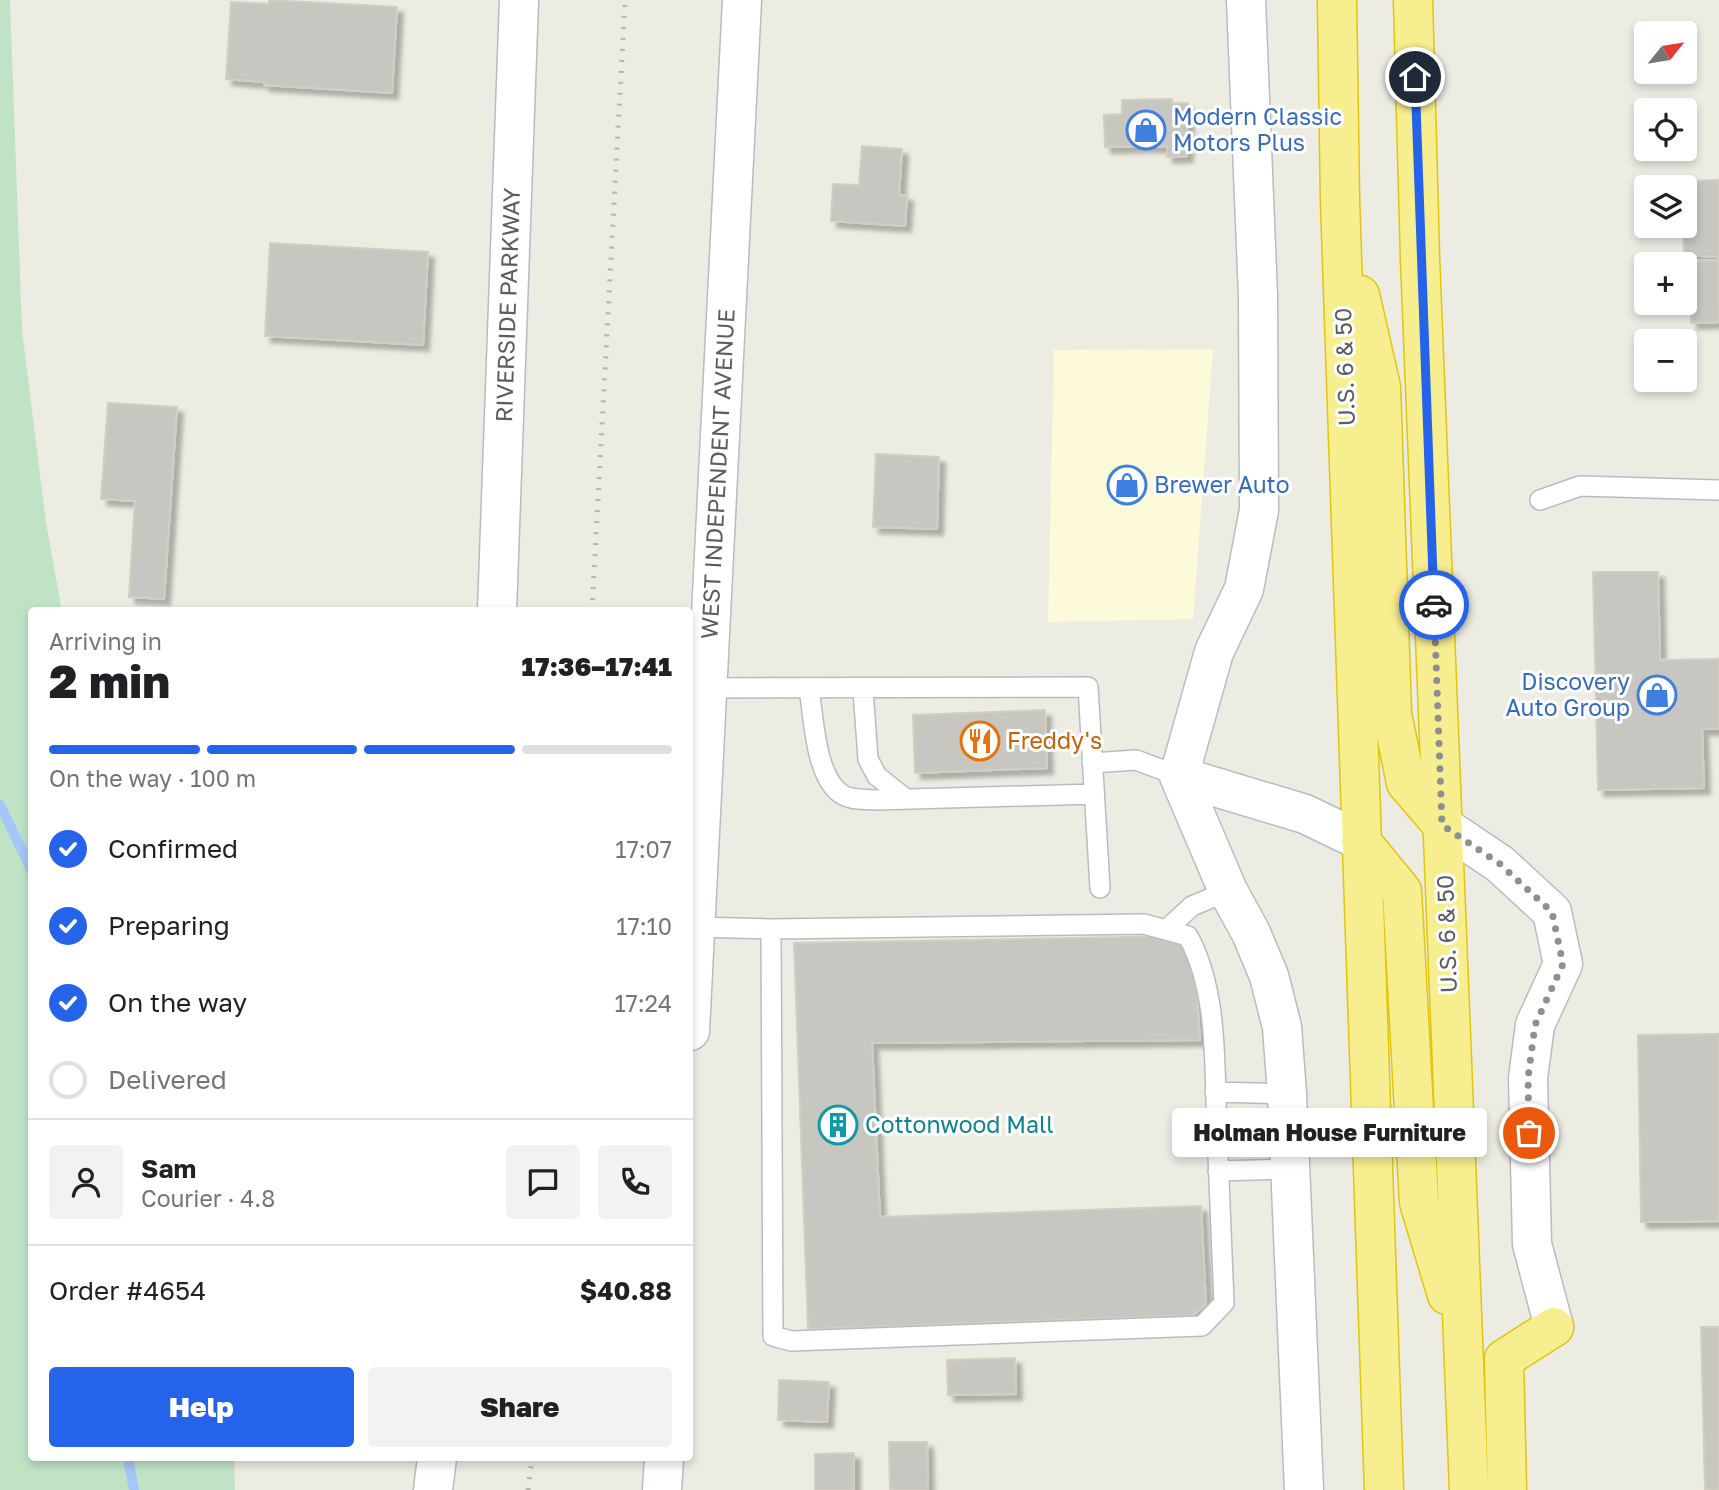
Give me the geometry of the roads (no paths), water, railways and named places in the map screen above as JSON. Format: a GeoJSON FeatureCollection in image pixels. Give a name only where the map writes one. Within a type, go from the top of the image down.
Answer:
{"type":"FeatureCollection","features":[{"type":"Feature","properties":{"kind":"highway","name":"U.S. 6 & 50"},"geometry":{"type":"LineString","coordinates":[[1337,0],[1339,200],[1384,1490]]}},
{"type":"Feature","properties":{"kind":"highway","name":"U.S. 6 & 50"},"geometry":{"type":"LineString","coordinates":[[1413,0],[1469,1490]]}},
{"type":"Feature","properties":{"kind":"highway"},"geometry":{"type":"LineString","coordinates":[[1339,200],[1381,387],[1392,714],[1406,783],[1442,825]]}},
{"type":"Feature","properties":{"kind":"highway"},"geometry":{"type":"LineString","coordinates":[[1360,841],[1402,891],[1419,1202],[1463,1349]]}},
{"type":"Feature","properties":{"kind":"highway"},"geometry":{"type":"LineString","coordinates":[[1507,1490],[1504,1359],[1554,1327]]}},
{"type":"Feature","properties":{"kind":"street","name":"RIVERSIDE PARKWAY"},"geometry":{"type":"LineString","coordinates":[[497,607],[519,0]]}},
{"type":"Feature","properties":{"kind":"street","name":"WEST INDEPENDENT AVENUE"},"geometry":{"type":"LineString","coordinates":[[693,969],[743,0]]}},
{"type":"Feature","properties":{"kind":"street"},"geometry":{"type":"LineString","coordinates":[[1246,0],[1258,296],[1259,510],[1244,589],[1214,652],[1179,776],[1227,891],[1251,933],[1269,976],[1282,1027],[1304,1490]]}},
{"type":"Feature","properties":{"kind":"street"},"geometry":{"type":"LineString","coordinates":[[1179,776],[1305,814],[1360,841]]}},
{"type":"Feature","properties":{"kind":"street"},"geometry":{"type":"LineString","coordinates":[[1442,825],[1500,864],[1552,912],[1563,964],[1535,1025],[1528,1078],[1532,1244],[1554,1327]]}},
{"type":"Feature","properties":{"kind":"street"},"geometry":{"type":"LineString","coordinates":[[433,1490],[437,1461]]}},
{"type":"Feature","properties":{"kind":"street"},"geometry":{"type":"LineString","coordinates":[[662,1490],[664,1461]]}},
{"type":"Feature","properties":{"kind":"lane"},"geometry":{"type":"LineString","coordinates":[[1540,500],[1580,486],[1719,490]]}},
{"type":"Feature","properties":{"kind":"lane"},"geometry":{"type":"LineString","coordinates":[[707,688],[863,690],[1088,687],[1100,888]]}},
{"type":"Feature","properties":{"kind":"lane"},"geometry":{"type":"LineString","coordinates":[[809,689],[823,770],[834,788],[845,797],[906,799],[1094,794]]}},
{"type":"Feature","properties":{"kind":"lane"},"geometry":{"type":"LineString","coordinates":[[863,690],[868,759],[877,776],[906,799]]}},
{"type":"Feature","properties":{"kind":"lane"},"geometry":{"type":"LineString","coordinates":[[1092,763],[1136,760],[1179,776]]}},
{"type":"Feature","properties":{"kind":"lane"},"geometry":{"type":"LineString","coordinates":[[1166,930],[1192,906],[1227,891]]}},
{"type":"Feature","properties":{"kind":"lane"},"geometry":{"type":"LineString","coordinates":[[695,927],[771,929],[1144,923],[1188,936],[1199,956],[1208,996],[1224,1303],[1202,1326],[791,1340],[773,1335],[771,929]]}},
{"type":"Feature","properties":{"kind":"lane"},"geometry":{"type":"LineString","coordinates":[[1215,1092],[1287,1094]]}},
{"type":"Feature","properties":{"kind":"lane"},"geometry":{"type":"LineString","coordinates":[[1218,1171],[1290,1169]]}},
{"type":"Feature","properties":{"kind":"waterway"},"geometry":{"type":"LineString","coordinates":[[0,805],[28,863]]}},
{"type":"Feature","properties":{"kind":"waterway"},"geometry":{"type":"LineString","coordinates":[[129,1461],[134,1490]]}},
{"type":"Feature","properties":{"kind":"railway"},"geometry":{"type":"LineString","coordinates":[[592,607],[625,0]]}},
{"type":"Feature","properties":{"kind":"railway"},"geometry":{"type":"LineString","coordinates":[[528,1490],[532,1461]]}},
{"type":"Feature","properties":{"kind":"place","name":"Modern Classic Motors Plus"},"geometry":{"type":"Point","coordinates":[1146,130]}},
{"type":"Feature","properties":{"kind":"place","name":"Brewer Auto"},"geometry":{"type":"Point","coordinates":[1127,485]}},
{"type":"Feature","properties":{"kind":"place","name":"Discovery Auto Group"},"geometry":{"type":"Point","coordinates":[1657,695]}},
{"type":"Feature","properties":{"kind":"place","name":"Freddy's"},"geometry":{"type":"Point","coordinates":[980,741]}},
{"type":"Feature","properties":{"kind":"place","name":"Cottonwood Mall"},"geometry":{"type":"Point","coordinates":[838,1125]}},
{"type":"Feature","properties":{"kind":"place","name":"Holman House Furniture"},"geometry":{"type":"Point","coordinates":[1529,1133]}}]}
